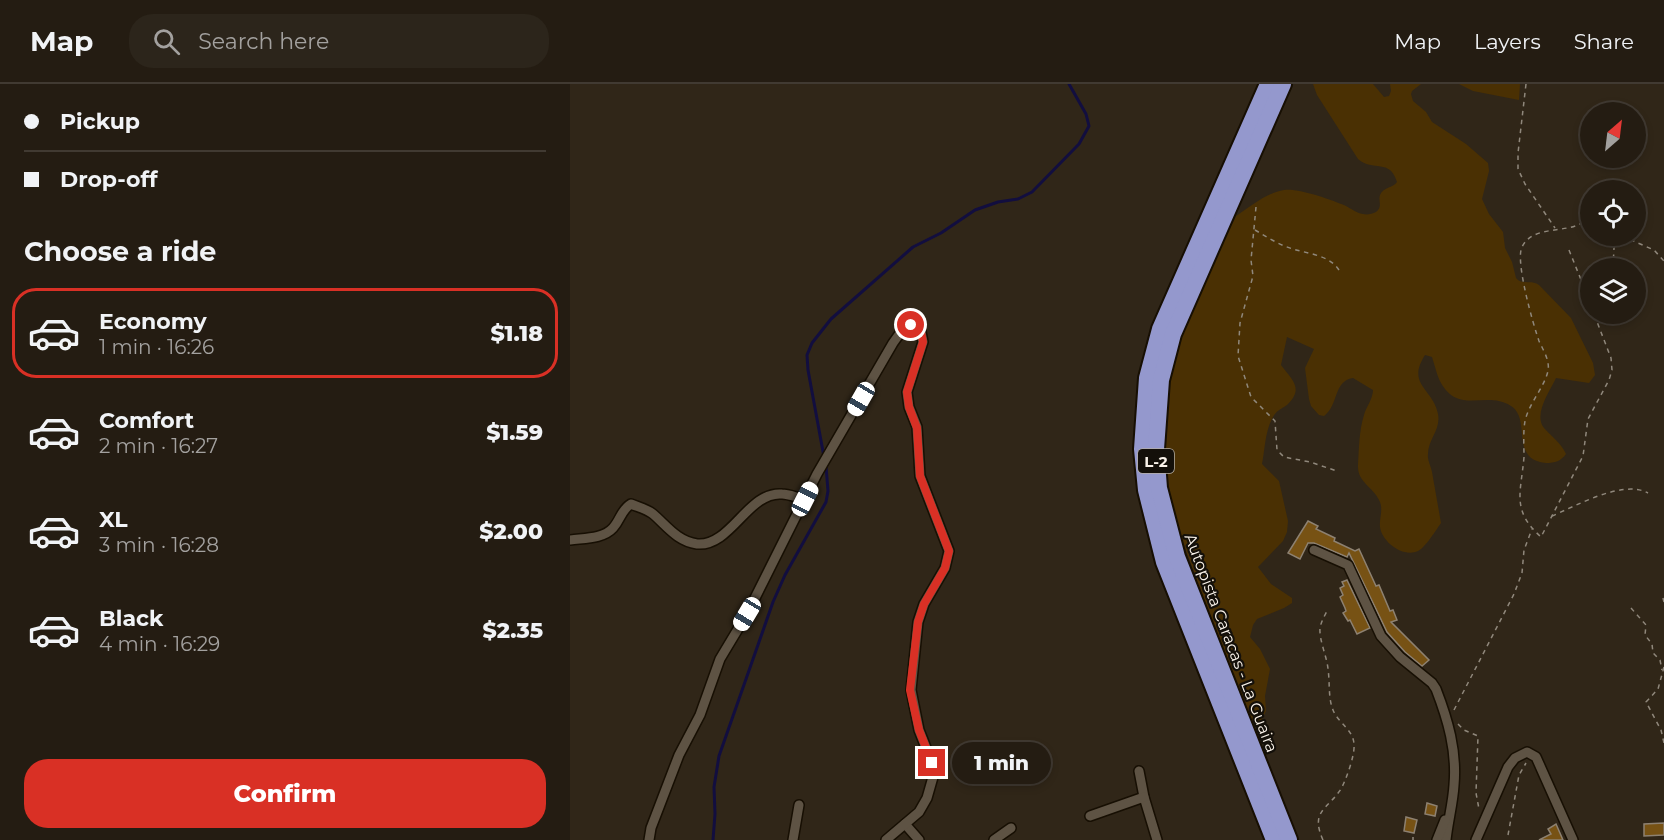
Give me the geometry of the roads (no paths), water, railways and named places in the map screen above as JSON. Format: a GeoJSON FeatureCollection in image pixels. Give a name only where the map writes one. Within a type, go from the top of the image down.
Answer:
{"type":"FeatureCollection","features":[{"type":"Feature","properties":{"kind":"highway","name":"Autopista Caracas - La Guaira"},"geometry":{"type":"LineString","coordinates":[[1268,84],[1160,329],[1148,378],[1143,449],[1146,490],[1164,562],[1275,840]]}},
{"type":"Feature","properties":{"kind":"highway","name":"Autopista Caracas - La Guaira"},"geometry":{"type":"LineString","coordinates":[[1283,84],[1173,334],[1161,380],[1156,449],[1159,488],[1177,557],[1289,840]]}},
{"type":"Feature","properties":{"kind":"street"},"geometry":{"type":"LineString","coordinates":[[649,840],[651,828],[679,755],[700,715],[720,659],[747,614],[805,499],[893,343],[903,329],[911,325],[921,332],[923,342],[907,392],[909,407],[917,428],[920,476],[949,551],[945,568],[924,604],[918,622],[910,690],[919,730],[932,763],[933,777],[927,798],[919,812],[886,840]]}},
{"type":"Feature","properties":{"kind":"street"},"geometry":{"type":"LineString","coordinates":[[570,540],[602,535],[613,527],[624,508],[632,504],[651,512],[668,530],[685,541],[700,544],[719,539],[760,500],[780,493],[805,499]]}},
{"type":"Feature","properties":{"kind":"street"},"geometry":{"type":"LineString","coordinates":[[1314,550],[1349,567],[1381,636],[1400,657],[1432,683],[1450,723],[1454,775],[1446,840]]}},
{"type":"Feature","properties":{"kind":"street"},"geometry":{"type":"LineString","coordinates":[[1476,840],[1504,774],[1515,758],[1527,752],[1536,757],[1559,814],[1573,840]]}},
{"type":"Feature","properties":{"kind":"street"},"geometry":{"type":"LineString","coordinates":[[1139,771],[1157,840]]}},
{"type":"Feature","properties":{"kind":"street"},"geometry":{"type":"LineString","coordinates":[[1090,816],[1144,797]]}},
{"type":"Feature","properties":{"kind":"street"},"geometry":{"type":"LineString","coordinates":[[793,840],[799,805]]}},
{"type":"Feature","properties":{"kind":"street"},"geometry":{"type":"LineString","coordinates":[[1437,840],[1448,816]]}},
{"type":"Feature","properties":{"kind":"street"},"geometry":{"type":"LineString","coordinates":[[905,824],[919,840]]}},
{"type":"Feature","properties":{"kind":"street"},"geometry":{"type":"LineString","coordinates":[[994,840],[1011,828]]}},
{"type":"Feature","properties":{"kind":"waterway"},"geometry":{"type":"LineString","coordinates":[[824,457],[808,370],[807,355],[812,343],[831,319],[913,247],[941,233],[975,210],[998,202],[1018,199],[1032,192],[1079,144],[1089,126],[1086,114],[1069,84]]}},
{"type":"Feature","properties":{"kind":"waterway"},"geometry":{"type":"LineString","coordinates":[[713,840],[714,787],[719,756],[773,602],[785,575],[826,502],[828,491],[826,466]]}}]}
